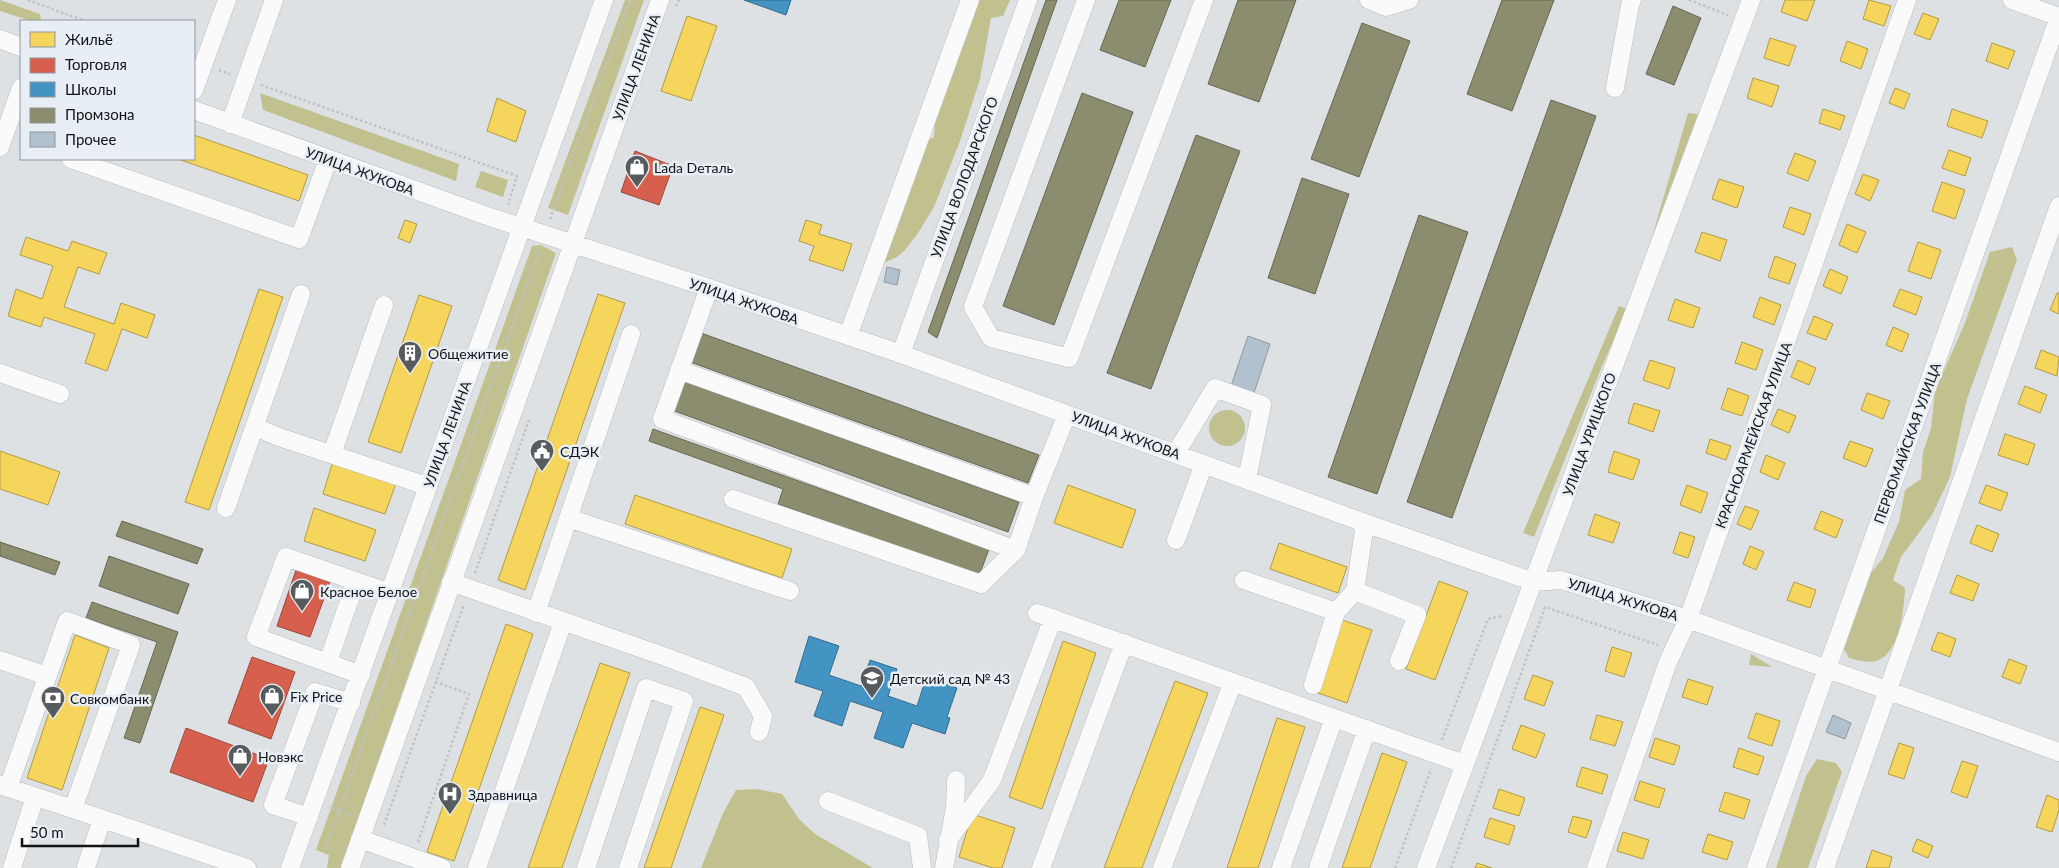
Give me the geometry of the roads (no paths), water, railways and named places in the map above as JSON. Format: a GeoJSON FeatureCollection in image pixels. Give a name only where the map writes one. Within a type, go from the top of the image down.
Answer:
{"type":"FeatureCollection","features":[{"type":"Feature","properties":{"kind":"street"},"geometry":{"type":"LineString","coordinates":[[195,87],[227,0]]}},
{"type":"Feature","properties":{"kind":"street"},"geometry":{"type":"LineString","coordinates":[[230,124],[274,0]]}},
{"type":"Feature","properties":{"kind":"street","name":"УЛИЦА ЛЕНИНА"},"geometry":{"type":"LineString","coordinates":[[290,868],[604,0]]}},
{"type":"Feature","properties":{"kind":"street","name":"УЛИЦА ЛЕНИНА"},"geometry":{"type":"LineString","coordinates":[[350,868],[660,0]]}},
{"type":"Feature","properties":{"kind":"street"},"geometry":{"type":"LineString","coordinates":[[848,336],[970,0]]}},
{"type":"Feature","properties":{"kind":"street","name":"УЛИЦА ВОЛОДАРСКОГО"},"geometry":{"type":"LineString","coordinates":[[901,354],[1028,0]]}},
{"type":"Feature","properties":{"kind":"street"},"geometry":{"type":"LineString","coordinates":[[1086,0],[973,307],[991,338],[1068,358],[1204,0]]}},
{"type":"Feature","properties":{"kind":"street"},"geometry":{"type":"LineString","coordinates":[[1369,0],[1386,7],[1409,0]]}},
{"type":"Feature","properties":{"kind":"street"},"geometry":{"type":"LineString","coordinates":[[1615,88],[1632,0]]}},
{"type":"Feature","properties":{"kind":"street","name":"УЛИЦА УРИЦКОГО"},"geometry":{"type":"LineString","coordinates":[[1426,868],[1751,0]]}},
{"type":"Feature","properties":{"kind":"street","name":"КРАСНОАРМЕЙСКАЯ УЛИЦА"},"geometry":{"type":"LineString","coordinates":[[1596,868],[1674,650],[1688,619],[1907,0]]}},
{"type":"Feature","properties":{"kind":"street"},"geometry":{"type":"LineString","coordinates":[[2012,0],[2059,17]]}},
{"type":"Feature","properties":{"kind":"street","name":"ПЕРВОМАЙСКАЯ УЛИЦА"},"geometry":{"type":"LineString","coordinates":[[1756,868],[2059,17]]}},
{"type":"Feature","properties":{"kind":"street"},"geometry":{"type":"LineString","coordinates":[[0,38],[20,47]]}},
{"type":"Feature","properties":{"kind":"street"},"geometry":{"type":"LineString","coordinates":[[0,147],[14,132],[20,94]]}},
{"type":"Feature","properties":{"kind":"street","name":"УЛИЦА ЖУКОВА"},"geometry":{"type":"LineString","coordinates":[[195,110],[328,160],[522,228],[709,288],[901,354],[1365,523],[1534,582],[1561,580],[1688,619],[2059,752]]}},
{"type":"Feature","properties":{"kind":"street"},"geometry":{"type":"LineString","coordinates":[[75,160],[299,239],[328,160]]}},
{"type":"Feature","properties":{"kind":"street"},"geometry":{"type":"LineString","coordinates":[[1825,868],[2059,206]]}},
{"type":"Feature","properties":{"kind":"street"},"geometry":{"type":"LineString","coordinates":[[709,288],[662,419],[1016,550]]}},
{"type":"Feature","properties":{"kind":"street"},"geometry":{"type":"LineString","coordinates":[[226,508],[300,294]]}},
{"type":"Feature","properties":{"kind":"street"},"geometry":{"type":"LineString","coordinates":[[332,454],[384,306]]}},
{"type":"Feature","properties":{"kind":"street"},"geometry":{"type":"LineString","coordinates":[[536,613],[631,334]]}},
{"type":"Feature","properties":{"kind":"street"},"geometry":{"type":"LineString","coordinates":[[679,370],[1034,497]]}},
{"type":"Feature","properties":{"kind":"street"},"geometry":{"type":"LineString","coordinates":[[0,373],[60,394]]}},
{"type":"Feature","properties":{"kind":"street"},"geometry":{"type":"LineString","coordinates":[[1176,453],[1215,388],[1262,405],[1247,479]]}},
{"type":"Feature","properties":{"kind":"street"},"geometry":{"type":"LineString","coordinates":[[733,499],[981,584],[1016,550],[1034,497],[1067,414]]}},
{"type":"Feature","properties":{"kind":"street"},"geometry":{"type":"LineString","coordinates":[[255,427],[428,486]]}},
{"type":"Feature","properties":{"kind":"street"},"geometry":{"type":"LineString","coordinates":[[1176,540],[1204,464]]}},
{"type":"Feature","properties":{"kind":"street"},"geometry":{"type":"LineString","coordinates":[[568,518],[790,591]]}},
{"type":"Feature","properties":{"kind":"street"},"geometry":{"type":"LineString","coordinates":[[1313,685],[1336,612],[1355,591],[1365,523]]}},
{"type":"Feature","properties":{"kind":"street"},"geometry":{"type":"LineString","coordinates":[[361,675],[256,637],[286,557],[390,593]]}},
{"type":"Feature","properties":{"kind":"street"},"geometry":{"type":"LineString","coordinates":[[1244,580],[1336,612]]}},
{"type":"Feature","properties":{"kind":"street"},"geometry":{"type":"LineString","coordinates":[[328,662],[356,581]]}},
{"type":"Feature","properties":{"kind":"street"},"geometry":{"type":"LineString","coordinates":[[451,582],[746,688],[762,716],[759,732]]}},
{"type":"Feature","properties":{"kind":"street"},"geometry":{"type":"LineString","coordinates":[[1355,591],[1417,615],[1399,661]]}},
{"type":"Feature","properties":{"kind":"street"},"geometry":{"type":"LineString","coordinates":[[948,840],[992,780],[1045,616],[1464,764]]}},
{"type":"Feature","properties":{"kind":"street"},"geometry":{"type":"LineString","coordinates":[[73,809],[131,645],[67,621],[4,786],[247,868]]}},
{"type":"Feature","properties":{"kind":"street"},"geometry":{"type":"LineString","coordinates":[[477,868],[563,622]]}},
{"type":"Feature","properties":{"kind":"street"},"geometry":{"type":"LineString","coordinates":[[1042,868],[1124,643]]}},
{"type":"Feature","properties":{"kind":"street"},"geometry":{"type":"LineString","coordinates":[[0,660],[47,676]]}},
{"type":"Feature","properties":{"kind":"street"},"geometry":{"type":"LineString","coordinates":[[1162,868],[1233,682]]}},
{"type":"Feature","properties":{"kind":"street"},"geometry":{"type":"LineString","coordinates":[[586,868],[646,688],[684,701],[628,868]]}},
{"type":"Feature","properties":{"kind":"street"},"geometry":{"type":"LineString","coordinates":[[308,818],[274,805],[312,701],[316,692],[351,703]]}},
{"type":"Feature","properties":{"kind":"street"},"geometry":{"type":"LineString","coordinates":[[1281,868],[1334,718]]}},
{"type":"Feature","properties":{"kind":"street"},"geometry":{"type":"LineString","coordinates":[[1318,868],[1367,730]]}},
{"type":"Feature","properties":{"kind":"street"},"geometry":{"type":"LineString","coordinates":[[944,868],[955,808],[956,780]]}},
{"type":"Feature","properties":{"kind":"street"},"geometry":{"type":"LineString","coordinates":[[12,868],[35,798]]}},
{"type":"Feature","properties":{"kind":"street"},"geometry":{"type":"LineString","coordinates":[[828,801],[918,836],[922,868]]}},
{"type":"Feature","properties":{"kind":"street"},"geometry":{"type":"LineString","coordinates":[[87,868],[102,819]]}},
{"type":"Feature","properties":{"kind":"street"},"geometry":{"type":"LineString","coordinates":[[360,839],[442,868]]}},
{"type":"Feature","properties":{"kind":"place","name":"Lada Dеталь"},"geometry":{"type":"Point","coordinates":[637,188]}},
{"type":"Feature","properties":{"kind":"place","name":"Общежитие"},"geometry":{"type":"Point","coordinates":[410,374]}},
{"type":"Feature","properties":{"kind":"place","name":"СДЭК"},"geometry":{"type":"Point","coordinates":[542,472]}},
{"type":"Feature","properties":{"kind":"place","name":"Красное Белое"},"geometry":{"type":"Point","coordinates":[302,612]}},
{"type":"Feature","properties":{"kind":"place","name":"Детский сад № 43"},"geometry":{"type":"Point","coordinates":[872,699]}},
{"type":"Feature","properties":{"kind":"place","name":"Fix Price"},"geometry":{"type":"Point","coordinates":[272,717]}},
{"type":"Feature","properties":{"kind":"place","name":"Совкомбанк"},"geometry":{"type":"Point","coordinates":[53,719]}},
{"type":"Feature","properties":{"kind":"place","name":"Новэкс"},"geometry":{"type":"Point","coordinates":[240,777]}},
{"type":"Feature","properties":{"kind":"place","name":"Здравница"},"geometry":{"type":"Point","coordinates":[450,815]}}]}
